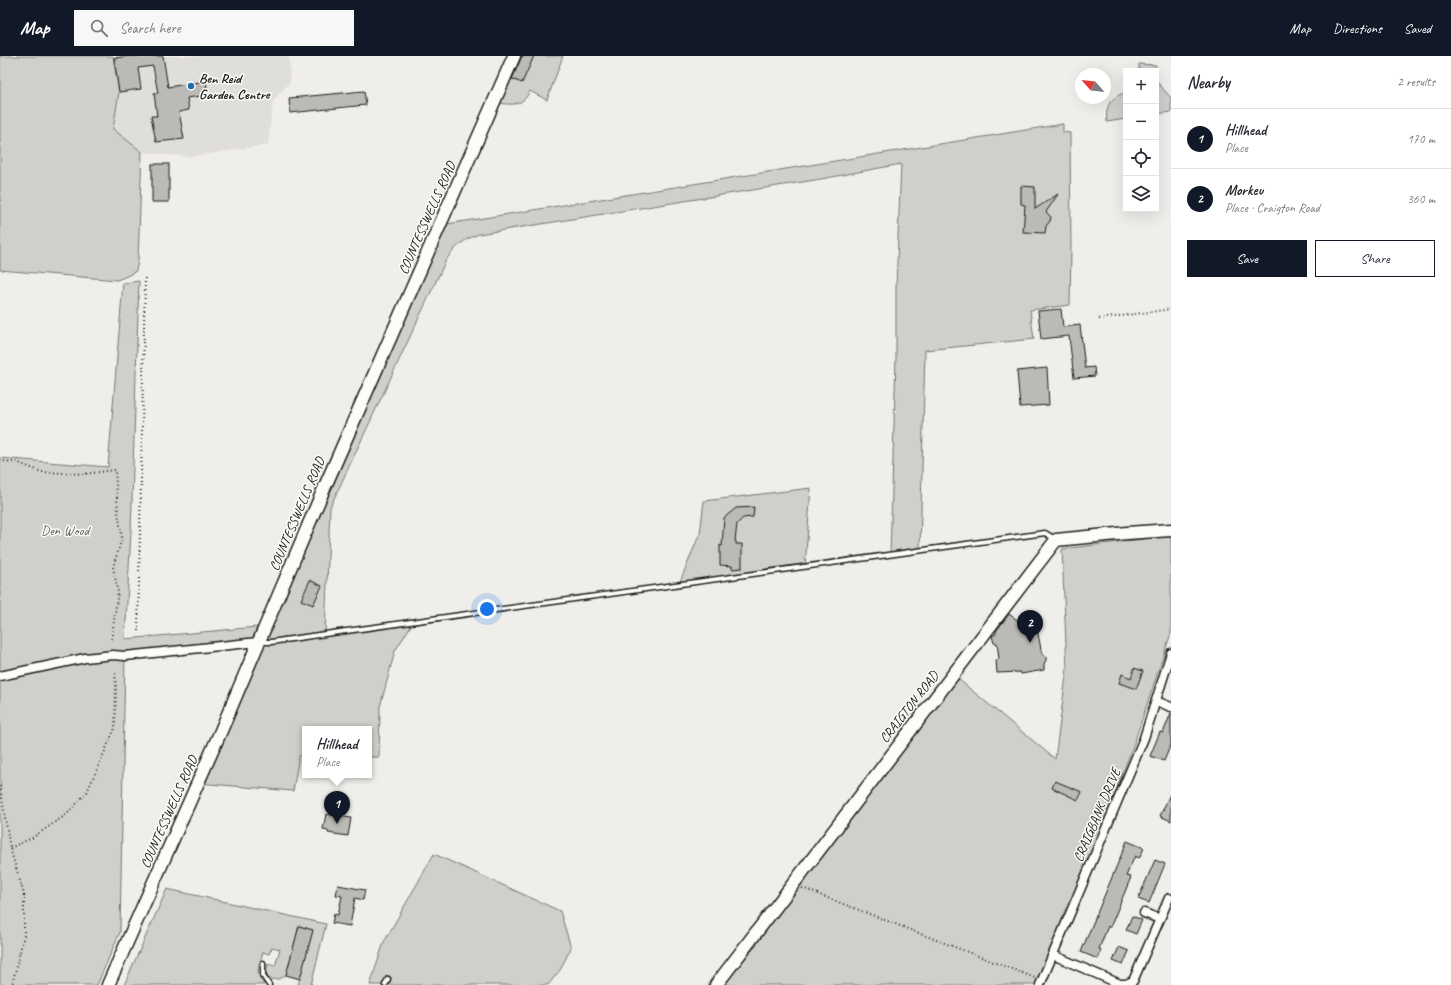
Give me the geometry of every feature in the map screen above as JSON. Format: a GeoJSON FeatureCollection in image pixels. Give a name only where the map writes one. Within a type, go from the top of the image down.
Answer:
{"type":"FeatureCollection","features":[{"type":"Feature","properties":{"kind":"street","name":"COUNTESSWELLS ROAD"},"geometry":{"type":"LineString","coordinates":[[108,985],[514,56]]}},
{"type":"Feature","properties":{"kind":"street"},"geometry":{"type":"LineString","coordinates":[[1056,540],[1171,530]]}},
{"type":"Feature","properties":{"kind":"street","name":"CRAIGTON ROAD"},"geometry":{"type":"LineString","coordinates":[[716,985],[791,884],[1056,540]]}},
{"type":"Feature","properties":{"kind":"street"},"geometry":{"type":"LineString","coordinates":[[0,676],[85,658],[113,655],[125,656],[258,642]]}},
{"type":"Feature","properties":{"kind":"street","name":"CRAIGBANK DRIVE"},"geometry":{"type":"LineString","coordinates":[[1041,983],[1144,738],[1171,653]]}},
{"type":"Feature","properties":{"kind":"street"},"geometry":{"type":"LineString","coordinates":[[1156,701],[1171,707]]}},
{"type":"Feature","properties":{"kind":"street"},"geometry":{"type":"LineString","coordinates":[[1053,955],[1120,984],[1126,984],[1133,980],[1137,974],[1169,898]]}},
{"type":"Feature","properties":{"kind":"street"},"geometry":{"type":"LineString","coordinates":[[1144,913],[1160,920]]}},
{"type":"Feature","properties":{"kind":"lane"},"geometry":{"type":"LineString","coordinates":[[258,642],[271,642],[1045,533],[1056,540]]}},
{"type":"Feature","properties":{"kind":"lane"},"geometry":{"type":"LineString","coordinates":[[263,963],[263,976],[269,985]]}},
{"type":"Feature","properties":{"kind":"lane"},"geometry":{"type":"LineString","coordinates":[[385,985],[388,979]]}},
{"type":"Feature","properties":{"kind":"path"},"geometry":{"type":"LineString","coordinates":[[138,631],[145,277]]}},
{"type":"Feature","properties":{"kind":"path"},"geometry":{"type":"LineString","coordinates":[[1098,319],[1171,309]]}},
{"type":"Feature","properties":{"kind":"path"},"geometry":{"type":"LineString","coordinates":[[0,461],[16,462],[42,472],[84,474],[115,470],[118,512],[122,538],[113,567],[118,592],[111,642]]}},
{"type":"Feature","properties":{"kind":"path"},"geometry":{"type":"LineString","coordinates":[[10,848],[32,838],[67,814],[87,792],[115,728],[115,671]]}},
{"type":"Feature","properties":{"kind":"path"},"geometry":{"type":"LineString","coordinates":[[0,786],[10,848],[24,894],[24,935],[12,985]]}},
{"type":"Feature","properties":{"kind":"path"},"geometry":{"type":"LineString","coordinates":[[791,884],[1041,983]]}},
{"type":"Feature","properties":{"kind":"shaded area"},"geometry":{"type":"Polygon","coordinates":[[[113,56],[289,56],[290,82],[273,101],[268,145],[189,157],[142,152],[113,129],[119,92],[113,56]]]}},
{"type":"Feature","properties":{"kind":"green space"},"geometry":{"type":"Polygon","coordinates":[[[0,56],[113,56],[119,92],[113,129],[142,152],[138,261],[136,271],[117,280],[0,270],[0,56]]]}},
{"type":"Feature","properties":{"kind":"green space"},"geometry":{"type":"Polygon","coordinates":[[[514,56],[563,56],[547,100],[530,91],[521,102],[513,104],[498,103],[514,56]]]}},
{"type":"Feature","properties":{"kind":"green space"},"geometry":{"type":"Polygon","coordinates":[[[1139,64],[1156,65],[1156,68],[1139,68],[1139,64]]]}},
{"type":"Feature","properties":{"kind":"green space"},"geometry":{"type":"Polygon","coordinates":[[[1159,84],[1171,98],[1171,112],[1159,114],[1159,84]]]}},
{"type":"Feature","properties":{"kind":"green space"},"geometry":{"type":"Polygon","coordinates":[[[1123,93],[1123,119],[1107,122],[1107,111],[1110,104],[1111,104],[1112,100],[1123,93]]]}},
{"type":"Feature","properties":{"kind":"green space"},"geometry":{"type":"Polygon","coordinates":[[[1063,124],[1063,132],[1070,133],[1070,305],[1030,310],[1034,339],[925,350],[920,551],[890,555],[896,358],[896,287],[901,164],[821,179],[479,234],[460,244],[446,260],[330,507],[325,634],[410,622],[410,627],[395,651],[380,707],[379,757],[372,757],[372,726],[302,726],[302,756],[299,756],[293,791],[198,783],[323,491],[447,224],[1063,124]]]}},
{"type":"Feature","properties":{"kind":"green space","name":"Den Wood"},"geometry":{"type":"Polygon","coordinates":[[[139,281],[131,532],[125,639],[257,627],[253,639],[125,656],[120,932],[97,985],[0,985],[0,458],[108,467],[123,283],[139,281]]]}},
{"type":"Feature","properties":{"kind":"green space"},"geometry":{"type":"Polygon","coordinates":[[[811,488],[805,567],[679,584],[700,533],[704,501],[811,488]]]}},
{"type":"Feature","properties":{"kind":"green space"},"geometry":{"type":"Polygon","coordinates":[[[1159,537],[1171,537],[1171,633],[1134,743],[1081,888],[1040,985],[725,985],[907,742],[958,679],[1055,759],[1067,669],[1062,549],[1159,537]]]}},
{"type":"Feature","properties":{"kind":"green space"},"geometry":{"type":"Polygon","coordinates":[[[434,854],[560,911],[571,948],[560,970],[548,985],[389,985],[391,979],[386,976],[382,985],[370,985],[384,942],[434,854]]]}},
{"type":"Feature","properties":{"kind":"green space"},"geometry":{"type":"Polygon","coordinates":[[[167,889],[326,924],[311,985],[298,985],[313,930],[299,926],[286,975],[282,978],[268,978],[266,973],[268,964],[275,966],[280,949],[272,947],[269,954],[263,952],[258,973],[264,985],[124,985],[167,889]]]}},
{"type":"Feature","properties":{"kind":"building"},"geometry":{"type":"Polygon","coordinates":[[[129,56],[163,56],[168,87],[206,81],[208,95],[187,98],[189,110],[179,112],[184,139],[156,142],[151,116],[157,116],[154,93],[158,93],[153,66],[138,68],[141,89],[119,92],[114,58],[129,56]]]}},
{"type":"Feature","properties":{"kind":"building"},"geometry":{"type":"Polygon","coordinates":[[[522,56],[534,56],[522,83],[512,79],[522,56]]]}},
{"type":"Feature","properties":{"kind":"building"},"geometry":{"type":"Polygon","coordinates":[[[364,91],[366,105],[290,113],[289,98],[364,91]]]}},
{"type":"Feature","properties":{"kind":"building"},"geometry":{"type":"Polygon","coordinates":[[[152,164],[169,164],[169,202],[152,202],[152,164]]]}},
{"type":"Feature","properties":{"kind":"building"},"geometry":{"type":"Polygon","coordinates":[[[1021,186],[1035,187],[1035,209],[1058,194],[1046,212],[1051,217],[1046,226],[1045,233],[1023,232],[1025,205],[1021,204],[1021,186]]]}},
{"type":"Feature","properties":{"kind":"building"},"geometry":{"type":"Polygon","coordinates":[[[1061,309],[1063,327],[1080,325],[1085,368],[1094,367],[1095,376],[1074,378],[1069,336],[1041,339],[1038,311],[1061,309]]]}},
{"type":"Feature","properties":{"kind":"building"},"geometry":{"type":"Polygon","coordinates":[[[1047,368],[1049,405],[1020,407],[1017,371],[1047,368]]]}},
{"type":"Feature","properties":{"kind":"building"},"geometry":{"type":"Polygon","coordinates":[[[754,507],[753,517],[743,518],[737,524],[735,541],[736,544],[742,544],[742,568],[732,569],[732,566],[720,565],[720,545],[722,546],[724,518],[736,508],[754,507]]]}},
{"type":"Feature","properties":{"kind":"building"},"geometry":{"type":"Polygon","coordinates":[[[310,580],[322,586],[313,605],[301,600],[310,580]]]}},
{"type":"Feature","properties":{"kind":"building"},"geometry":{"type":"Polygon","coordinates":[[[1009,614],[1020,622],[1035,619],[1042,654],[1046,657],[1044,670],[1021,674],[1020,672],[997,673],[996,660],[999,659],[997,643],[994,643],[992,636],[996,634],[996,631],[1009,614]]]}},
{"type":"Feature","properties":{"kind":"building"},"geometry":{"type":"Polygon","coordinates":[[[1134,668],[1143,671],[1136,689],[1119,683],[1122,674],[1131,678],[1134,668]]]}},
{"type":"Feature","properties":{"kind":"building"},"geometry":{"type":"Polygon","coordinates":[[[1171,713],[1171,744],[1164,761],[1150,756],[1160,732],[1163,733],[1171,713]]]}},
{"type":"Feature","properties":{"kind":"building"},"geometry":{"type":"Polygon","coordinates":[[[1055,781],[1082,792],[1078,800],[1052,788],[1055,781]]]}},
{"type":"Feature","properties":{"kind":"building"},"geometry":{"type":"Polygon","coordinates":[[[1171,792],[1171,821],[1160,816],[1171,792]]]}},
{"type":"Feature","properties":{"kind":"building"},"geometry":{"type":"Polygon","coordinates":[[[326,814],[351,818],[348,836],[328,833],[328,830],[323,829],[326,814]]]}},
{"type":"Feature","properties":{"kind":"building"},"geometry":{"type":"Polygon","coordinates":[[[1127,841],[1144,848],[1139,858],[1135,856],[1126,876],[1131,877],[1110,928],[1108,926],[1099,949],[1101,950],[1098,959],[1081,952],[1127,841]]]}},
{"type":"Feature","properties":{"kind":"building"},"geometry":{"type":"Polygon","coordinates":[[[1155,860],[1165,864],[1149,903],[1138,899],[1155,860]]]}},
{"type":"Feature","properties":{"kind":"building"},"geometry":{"type":"Polygon","coordinates":[[[338,885],[365,890],[363,900],[355,898],[350,926],[332,923],[334,914],[338,915],[342,896],[336,895],[338,885]]]}},
{"type":"Feature","properties":{"kind":"building"},"geometry":{"type":"Polygon","coordinates":[[[1132,916],[1142,920],[1136,934],[1126,930],[1132,916]]]}},
{"type":"Feature","properties":{"kind":"building"},"geometry":{"type":"Polygon","coordinates":[[[299,926],[313,930],[300,979],[286,975],[299,926]]]}},
{"type":"Feature","properties":{"kind":"building"},"geometry":{"type":"Polygon","coordinates":[[[1119,947],[1129,951],[1123,965],[1113,961],[1119,947]]]}},
{"type":"Feature","properties":{"kind":"place","name":"Ben Reid Garden Centre"},"geometry":{"type":"Point","coordinates":[191,86]}},
{"type":"Feature","properties":{"kind":"place","name":"Morkeu"},"geometry":{"type":"Point","coordinates":[1030,643]}},
{"type":"Feature","properties":{"kind":"place","name":"Hillhead"},"geometry":{"type":"Point","coordinates":[337,824]}}]}
